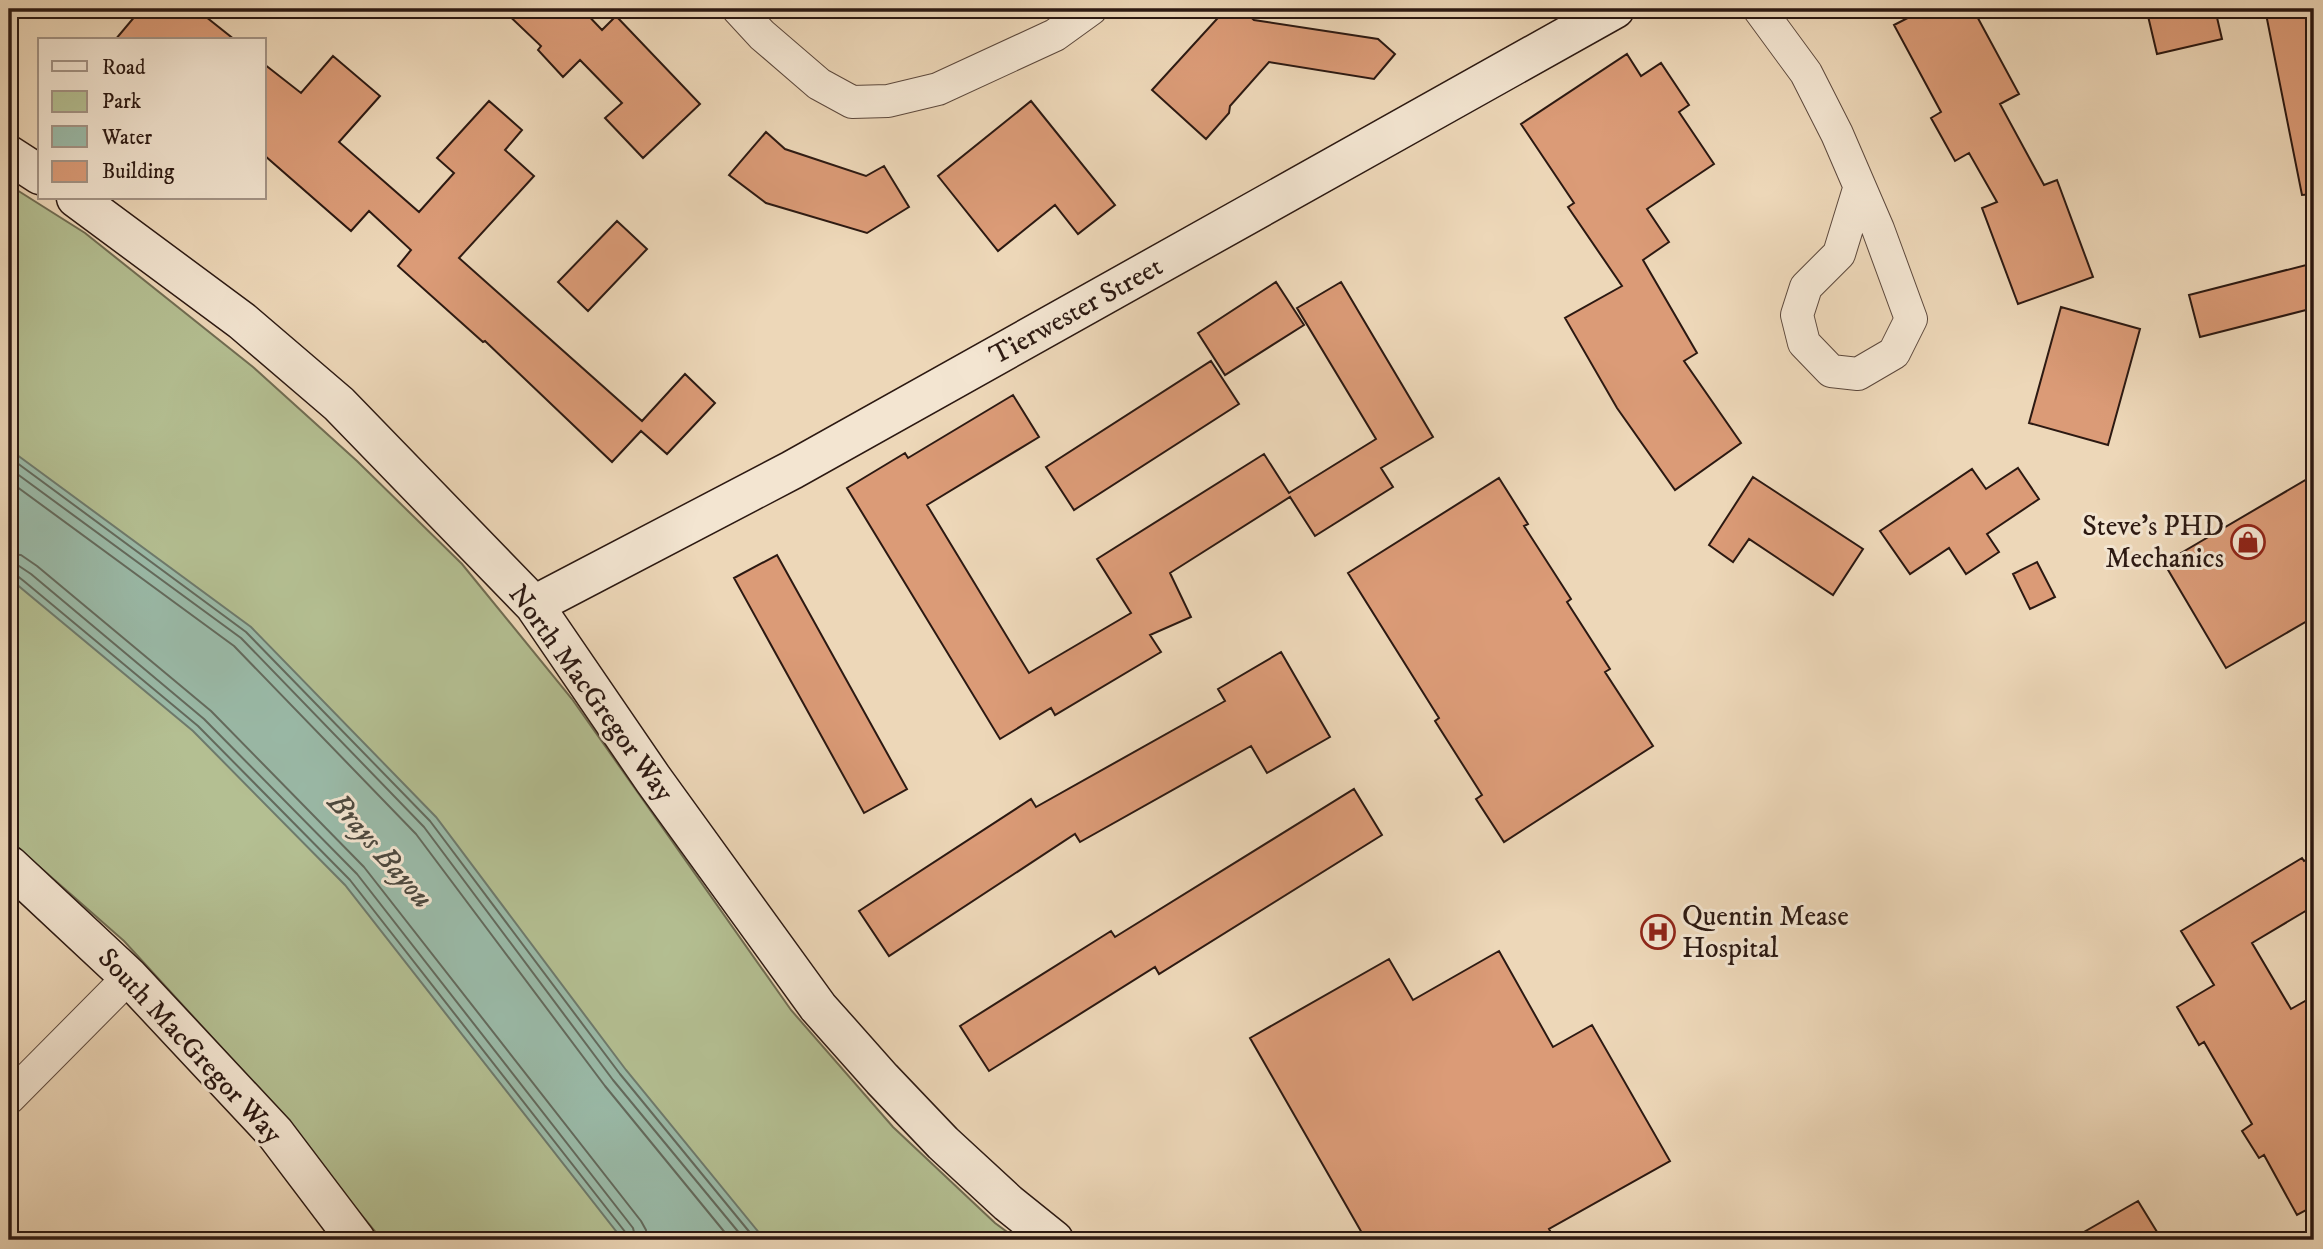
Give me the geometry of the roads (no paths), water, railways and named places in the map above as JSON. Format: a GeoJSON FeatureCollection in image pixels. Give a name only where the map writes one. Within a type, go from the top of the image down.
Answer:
{"type":"FeatureCollection","features":[{"type":"Feature","properties":{"kind":"main road","name":"Tierwester Street"},"geometry":{"type":"LineString","coordinates":[[534,605],[792,470],[1615,9]]}},
{"type":"Feature","properties":{"kind":"main road"},"geometry":{"type":"LineString","coordinates":[[9,155],[38,174]]}},
{"type":"Feature","properties":{"kind":"main road","name":"North MacGregor Way"},"geometry":{"type":"LineString","coordinates":[[79,200],[242,321],[339,404],[534,605],[653,779],[818,1007],[943,1143],[1008,1203],[1054,1240]]}},
{"type":"Feature","properties":{"kind":"main road","name":"South MacGregor Way"},"geometry":{"type":"LineString","coordinates":[[9,865],[129,976],[275,1133],[356,1240]]}},
{"type":"Feature","properties":{"kind":"street"},"geometry":{"type":"LineString","coordinates":[[738,9],[762,35],[819,84],[852,102],[888,101],[938,89],[1055,35],[1091,9]]}},
{"type":"Feature","properties":{"kind":"street"},"geometry":{"type":"LineString","coordinates":[[1759,9],[1806,73],[1837,134],[1878,229],[1911,318],[1894,353],[1858,374],[1830,371],[1804,342],[1797,314],[1805,288],[1839,254],[1859,189]]}},
{"type":"Feature","properties":{"kind":"street"},"geometry":{"type":"LineString","coordinates":[[9,1098],[129,976]]}},
{"type":"Feature","properties":{"kind":"water","name":"Brays Bayou"},"geometry":{"type":"Polygon","coordinates":[[[9,449],[251,627],[436,817],[626,1070],[765,1240],[623,1240],[345,885],[193,731],[9,578],[9,449]]]}},
{"type":"Feature","properties":{"kind":"place","name":"Steve's PHD Mechanics"},"geometry":{"type":"Point","coordinates":[2248,542]}},
{"type":"Feature","properties":{"kind":"place","name":"Quentin Mease Hospital"},"geometry":{"type":"Point","coordinates":[1658,932]}}]}
